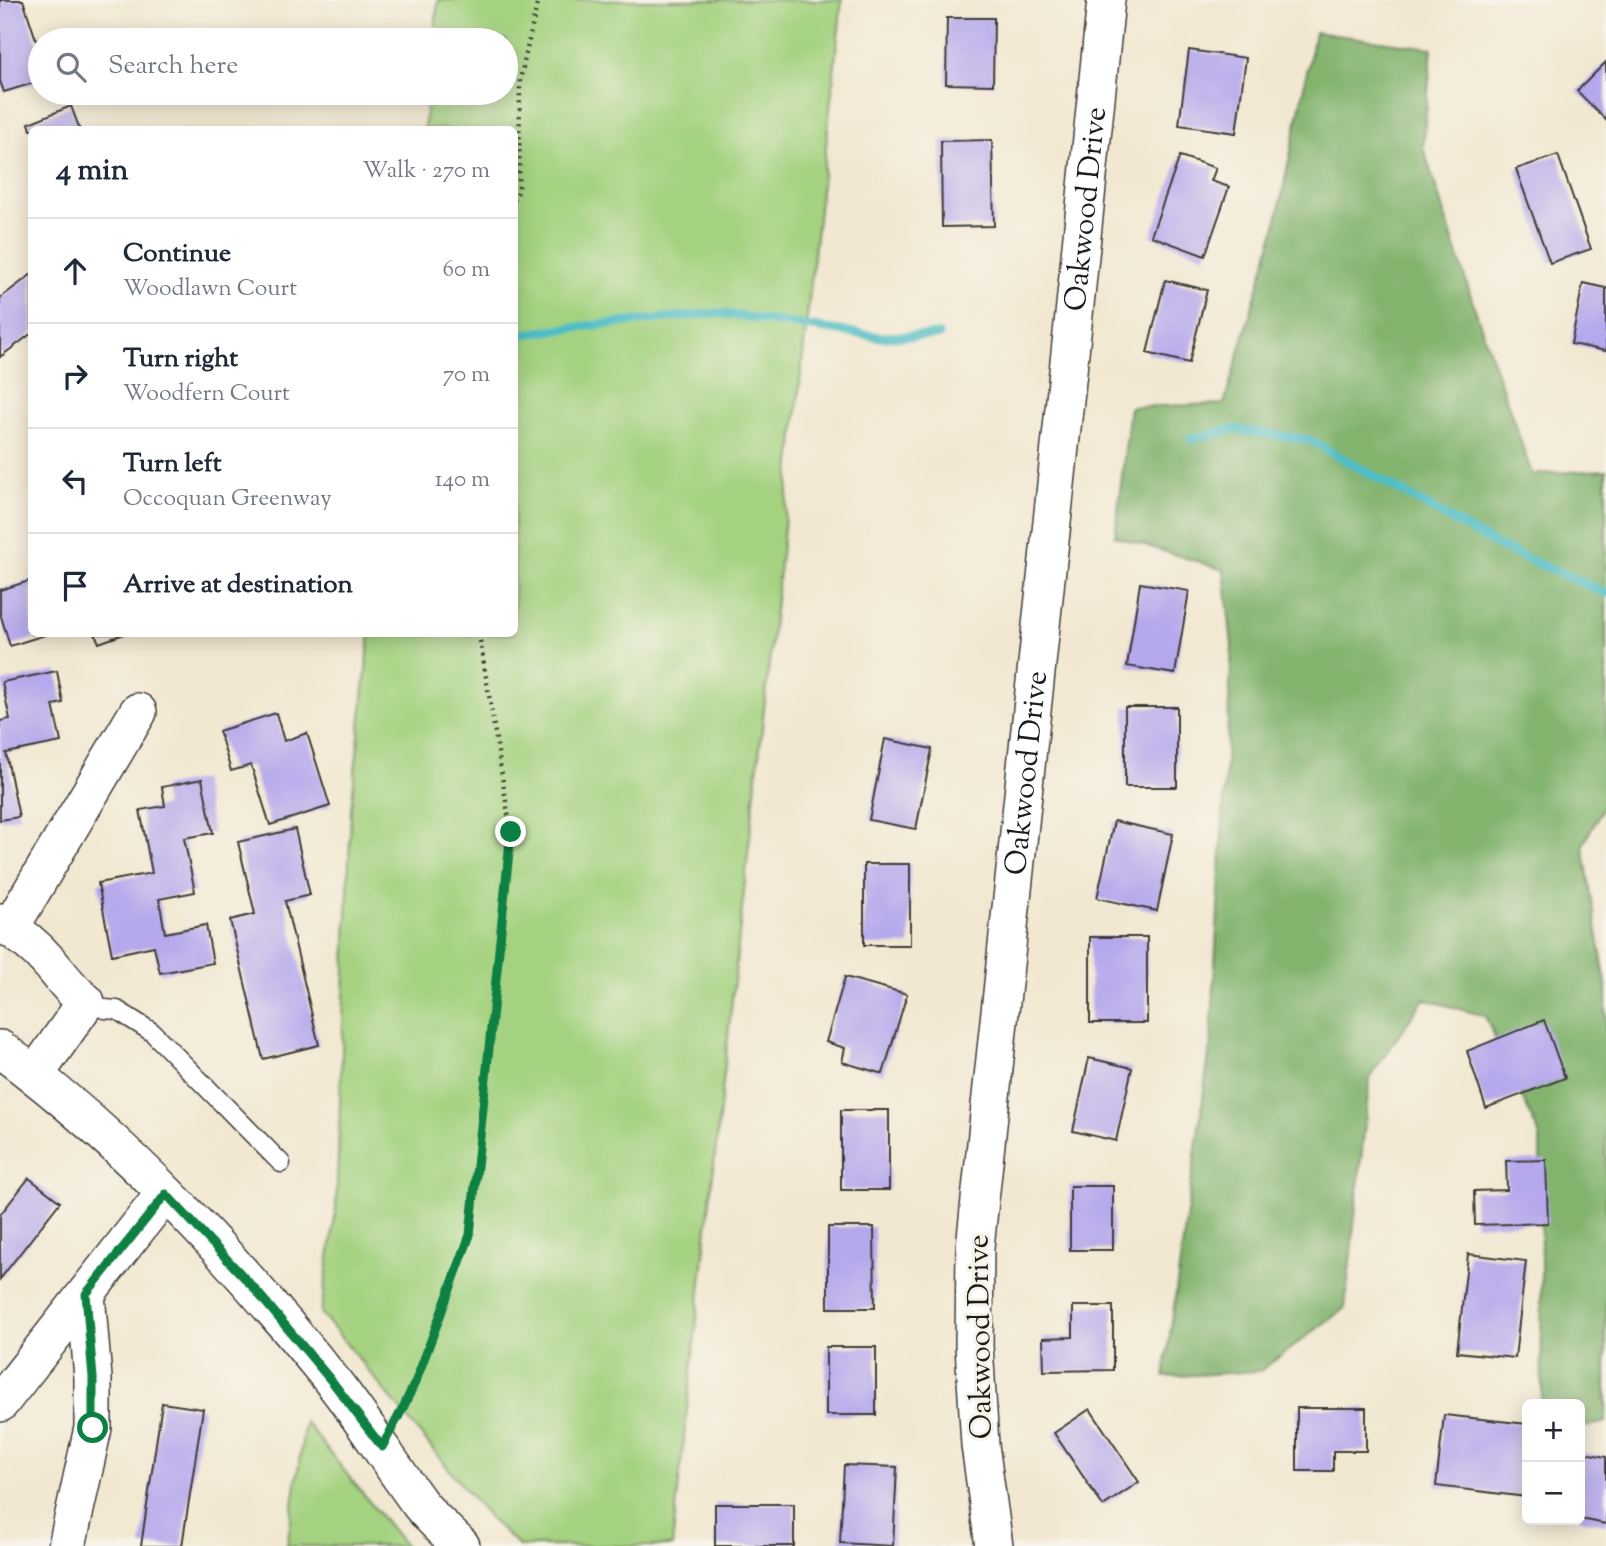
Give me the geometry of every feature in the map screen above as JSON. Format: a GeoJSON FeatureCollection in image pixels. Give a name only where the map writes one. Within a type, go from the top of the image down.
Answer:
{"type":"FeatureCollection","features":[{"type":"Feature","properties":{"kind":"street","name":"Oakwood Drive"},"geometry":{"type":"LineString","coordinates":[[994,1546],[980,1446],[974,1346],[975,1247],[1106,0]]}},
{"type":"Feature","properties":{"kind":"street"},"geometry":{"type":"LineString","coordinates":[[35,1075],[86,1002],[45,957],[5,925],[138,712]]}},
{"type":"Feature","properties":{"kind":"street"},"geometry":{"type":"LineString","coordinates":[[0,1049],[93,1125],[166,1194],[253,1287],[334,1384],[422,1506],[460,1546]]}},
{"type":"Feature","properties":{"kind":"street"},"geometry":{"type":"LineString","coordinates":[[0,1403],[166,1194]]}},
{"type":"Feature","properties":{"kind":"street"},"geometry":{"type":"LineString","coordinates":[[67,1546],[93,1428],[93,1378],[86,1294]]}},
{"type":"Feature","properties":{"kind":"lane"},"geometry":{"type":"LineString","coordinates":[[86,1002],[104,1009],[117,1010],[152,1032],[281,1163]]}},
{"type":"Feature","properties":{"kind":"path"},"geometry":{"type":"LineString","coordinates":[[518,192],[520,80],[538,0]]}},
{"type":"Feature","properties":{"kind":"path"},"geometry":{"type":"LineString","coordinates":[[382,1447],[417,1378],[470,1235],[511,832],[479,637]]}},
{"type":"Feature","properties":{"kind":"green space"},"geometry":{"type":"Polygon","coordinates":[[[438,0],[842,0],[672,1546],[519,1546],[489,1518],[321,1313],[336,1209],[351,809],[370,637],[518,637],[518,126],[424,126],[427,105],[518,105],[518,28],[435,28],[438,0]]]}},
{"type":"Feature","properties":{"kind":"green space"},"geometry":{"type":"Polygon","coordinates":[[[1315,32],[1432,48],[1423,147],[1532,474],[1606,470],[1606,802],[1583,845],[1606,985],[1606,1422],[1585,1427],[1585,1399],[1542,1399],[1540,1136],[1485,1016],[1424,999],[1370,1077],[1345,1308],[1260,1371],[1164,1377],[1211,1041],[1232,646],[1224,570],[1115,536],[1130,407],[1224,404],[1275,229],[1315,32]]]}},
{"type":"Feature","properties":{"kind":"green space"},"geometry":{"type":"Polygon","coordinates":[[[305,1422],[405,1546],[287,1546],[305,1422]]]}},
{"type":"Feature","properties":{"kind":"building"},"geometry":{"type":"Polygon","coordinates":[[[0,0],[23,0],[32,28],[28,28],[28,85],[4,92],[0,81],[0,0]]]}},
{"type":"Feature","properties":{"kind":"building"},"geometry":{"type":"Polygon","coordinates":[[[947,18],[994,18],[993,85],[946,84],[947,18]]]}},
{"type":"Feature","properties":{"kind":"building"},"geometry":{"type":"Polygon","coordinates":[[[1189,50],[1246,58],[1236,133],[1179,125],[1189,50]]]}},
{"type":"Feature","properties":{"kind":"building"},"geometry":{"type":"Polygon","coordinates":[[[1606,62],[1606,120],[1577,91],[1606,62]]]}},
{"type":"Feature","properties":{"kind":"building"},"geometry":{"type":"Polygon","coordinates":[[[71,106],[78,126],[30,126],[29,123],[71,106]]]}},
{"type":"Feature","properties":{"kind":"building"},"geometry":{"type":"Polygon","coordinates":[[[992,140],[994,226],[942,227],[941,141],[992,140]]]}},
{"type":"Feature","properties":{"kind":"building"},"geometry":{"type":"Polygon","coordinates":[[[1558,155],[1591,249],[1550,263],[1516,169],[1558,155]]]}},
{"type":"Feature","properties":{"kind":"building"},"geometry":{"type":"Polygon","coordinates":[[[1180,156],[1216,168],[1211,181],[1229,187],[1205,256],[1151,236],[1180,156]]]}},
{"type":"Feature","properties":{"kind":"building"},"geometry":{"type":"Polygon","coordinates":[[[28,277],[28,336],[0,357],[0,298],[28,277]]]}},
{"type":"Feature","properties":{"kind":"building"},"geometry":{"type":"Polygon","coordinates":[[[1165,280],[1207,290],[1189,363],[1147,353],[1165,280]]]}},
{"type":"Feature","properties":{"kind":"building"},"geometry":{"type":"Polygon","coordinates":[[[1583,283],[1606,288],[1606,351],[1571,344],[1583,283]]]}},
{"type":"Feature","properties":{"kind":"building"},"geometry":{"type":"Polygon","coordinates":[[[28,581],[28,637],[38,637],[10,646],[0,613],[0,590],[28,581]]]}},
{"type":"Feature","properties":{"kind":"building"},"geometry":{"type":"Polygon","coordinates":[[[1140,583],[1189,591],[1175,674],[1127,666],[1140,583]]]}},
{"type":"Feature","properties":{"kind":"building"},"geometry":{"type":"Polygon","coordinates":[[[96,637],[116,637],[99,643],[96,637]]]}},
{"type":"Feature","properties":{"kind":"building"},"geometry":{"type":"Polygon","coordinates":[[[57,671],[63,703],[53,705],[61,742],[6,753],[19,817],[0,820],[0,721],[10,719],[2,682],[57,671]]]}},
{"type":"Feature","properties":{"kind":"building"},"geometry":{"type":"Polygon","coordinates":[[[1125,707],[1177,707],[1177,787],[1125,787],[1125,707]]]}},
{"type":"Feature","properties":{"kind":"building"},"geometry":{"type":"Polygon","coordinates":[[[276,713],[284,741],[307,733],[330,806],[270,825],[251,765],[231,771],[219,731],[276,713]]]}},
{"type":"Feature","properties":{"kind":"building"},"geometry":{"type":"Polygon","coordinates":[[[885,739],[932,749],[916,829],[869,820],[885,739]]]}},
{"type":"Feature","properties":{"kind":"building"},"geometry":{"type":"Polygon","coordinates":[[[202,779],[213,833],[184,838],[195,892],[159,899],[165,933],[206,925],[213,963],[160,973],[154,946],[112,955],[98,883],[152,873],[140,810],[165,806],[162,787],[202,779]]]}},
{"type":"Feature","properties":{"kind":"building"},"geometry":{"type":"Polygon","coordinates":[[[1114,821],[1173,834],[1157,911],[1097,898],[1114,821]]]}},
{"type":"Feature","properties":{"kind":"building"},"geometry":{"type":"Polygon","coordinates":[[[295,829],[310,895],[285,901],[319,1045],[263,1059],[230,920],[255,914],[238,842],[295,829]]]}},
{"type":"Feature","properties":{"kind":"building"},"geometry":{"type":"Polygon","coordinates":[[[864,864],[910,864],[910,945],[864,945],[864,864]]]}},
{"type":"Feature","properties":{"kind":"building"},"geometry":{"type":"Polygon","coordinates":[[[1090,937],[1147,937],[1147,1023],[1090,1023],[1090,937]]]}},
{"type":"Feature","properties":{"kind":"building"},"geometry":{"type":"Polygon","coordinates":[[[845,977],[907,994],[883,1074],[842,1062],[845,1048],[826,1042],[845,977]]]}},
{"type":"Feature","properties":{"kind":"building"},"geometry":{"type":"Polygon","coordinates":[[[1544,1020],[1565,1078],[1486,1108],[1467,1051],[1544,1020]]]}},
{"type":"Feature","properties":{"kind":"building"},"geometry":{"type":"Polygon","coordinates":[[[1089,1058],[1132,1068],[1116,1141],[1073,1131],[1089,1058]]]}},
{"type":"Feature","properties":{"kind":"building"},"geometry":{"type":"Polygon","coordinates":[[[841,1110],[889,1110],[889,1190],[841,1190],[841,1110]]]}},
{"type":"Feature","properties":{"kind":"building"},"geometry":{"type":"Polygon","coordinates":[[[1546,1160],[1548,1223],[1475,1225],[1474,1191],[1507,1190],[1506,1161],[1546,1160]]]}},
{"type":"Feature","properties":{"kind":"building"},"geometry":{"type":"Polygon","coordinates":[[[29,1178],[60,1202],[0,1279],[0,1215],[29,1178]]]}},
{"type":"Feature","properties":{"kind":"building"},"geometry":{"type":"Polygon","coordinates":[[[1070,1186],[1113,1186],[1113,1250],[1070,1250],[1070,1186]]]}},
{"type":"Feature","properties":{"kind":"building"},"geometry":{"type":"Polygon","coordinates":[[[828,1227],[874,1227],[875,1308],[828,1308],[828,1227]]]}},
{"type":"Feature","properties":{"kind":"building"},"geometry":{"type":"Polygon","coordinates":[[[1468,1254],[1526,1261],[1515,1358],[1457,1352],[1468,1254]]]}},
{"type":"Feature","properties":{"kind":"building"},"geometry":{"type":"Polygon","coordinates":[[[1073,1306],[1113,1306],[1113,1370],[1044,1371],[1043,1338],[1073,1337],[1073,1306]]]}},
{"type":"Feature","properties":{"kind":"building"},"geometry":{"type":"Polygon","coordinates":[[[826,1347],[876,1347],[876,1415],[826,1415],[826,1347]]]}},
{"type":"Feature","properties":{"kind":"building"},"geometry":{"type":"Polygon","coordinates":[[[162,1403],[203,1409],[182,1546],[141,1546],[162,1403]]]}},
{"type":"Feature","properties":{"kind":"building"},"geometry":{"type":"Polygon","coordinates":[[[1297,1408],[1366,1408],[1366,1451],[1333,1451],[1333,1471],[1297,1471],[1297,1408]]]}},
{"type":"Feature","properties":{"kind":"building"},"geometry":{"type":"Polygon","coordinates":[[[1090,1409],[1139,1482],[1103,1506],[1054,1433],[1090,1409]]]}},
{"type":"Feature","properties":{"kind":"building"},"geometry":{"type":"Polygon","coordinates":[[[1444,1415],[1522,1423],[1522,1496],[1436,1486],[1444,1415]]]}},
{"type":"Feature","properties":{"kind":"building"},"geometry":{"type":"Polygon","coordinates":[[[1585,1453],[1606,1457],[1606,1524],[1585,1520],[1585,1453]]]}},
{"type":"Feature","properties":{"kind":"building"},"geometry":{"type":"Polygon","coordinates":[[[844,1465],[897,1467],[893,1546],[840,1543],[844,1465]]]}},
{"type":"Feature","properties":{"kind":"building"},"geometry":{"type":"Polygon","coordinates":[[[715,1504],[794,1504],[794,1546],[715,1546],[715,1504]]]}},
{"type":"Feature","properties":{"kind":"waterway"},"geometry":{"type":"LineString","coordinates":[[518,335],[718,313],[881,337],[939,335]]}},
{"type":"Feature","properties":{"kind":"waterway"},"geometry":{"type":"LineString","coordinates":[[1191,439],[1233,429],[1310,440],[1498,546],[1606,593]]}},
{"type":"Feature","properties":{"kind":"route"},"geometry":{"type":"LineString","coordinates":[[93,1428],[93,1378],[86,1294],[166,1194],[253,1287],[334,1384],[382,1447],[417,1378],[470,1235],[511,832]]}}]}
